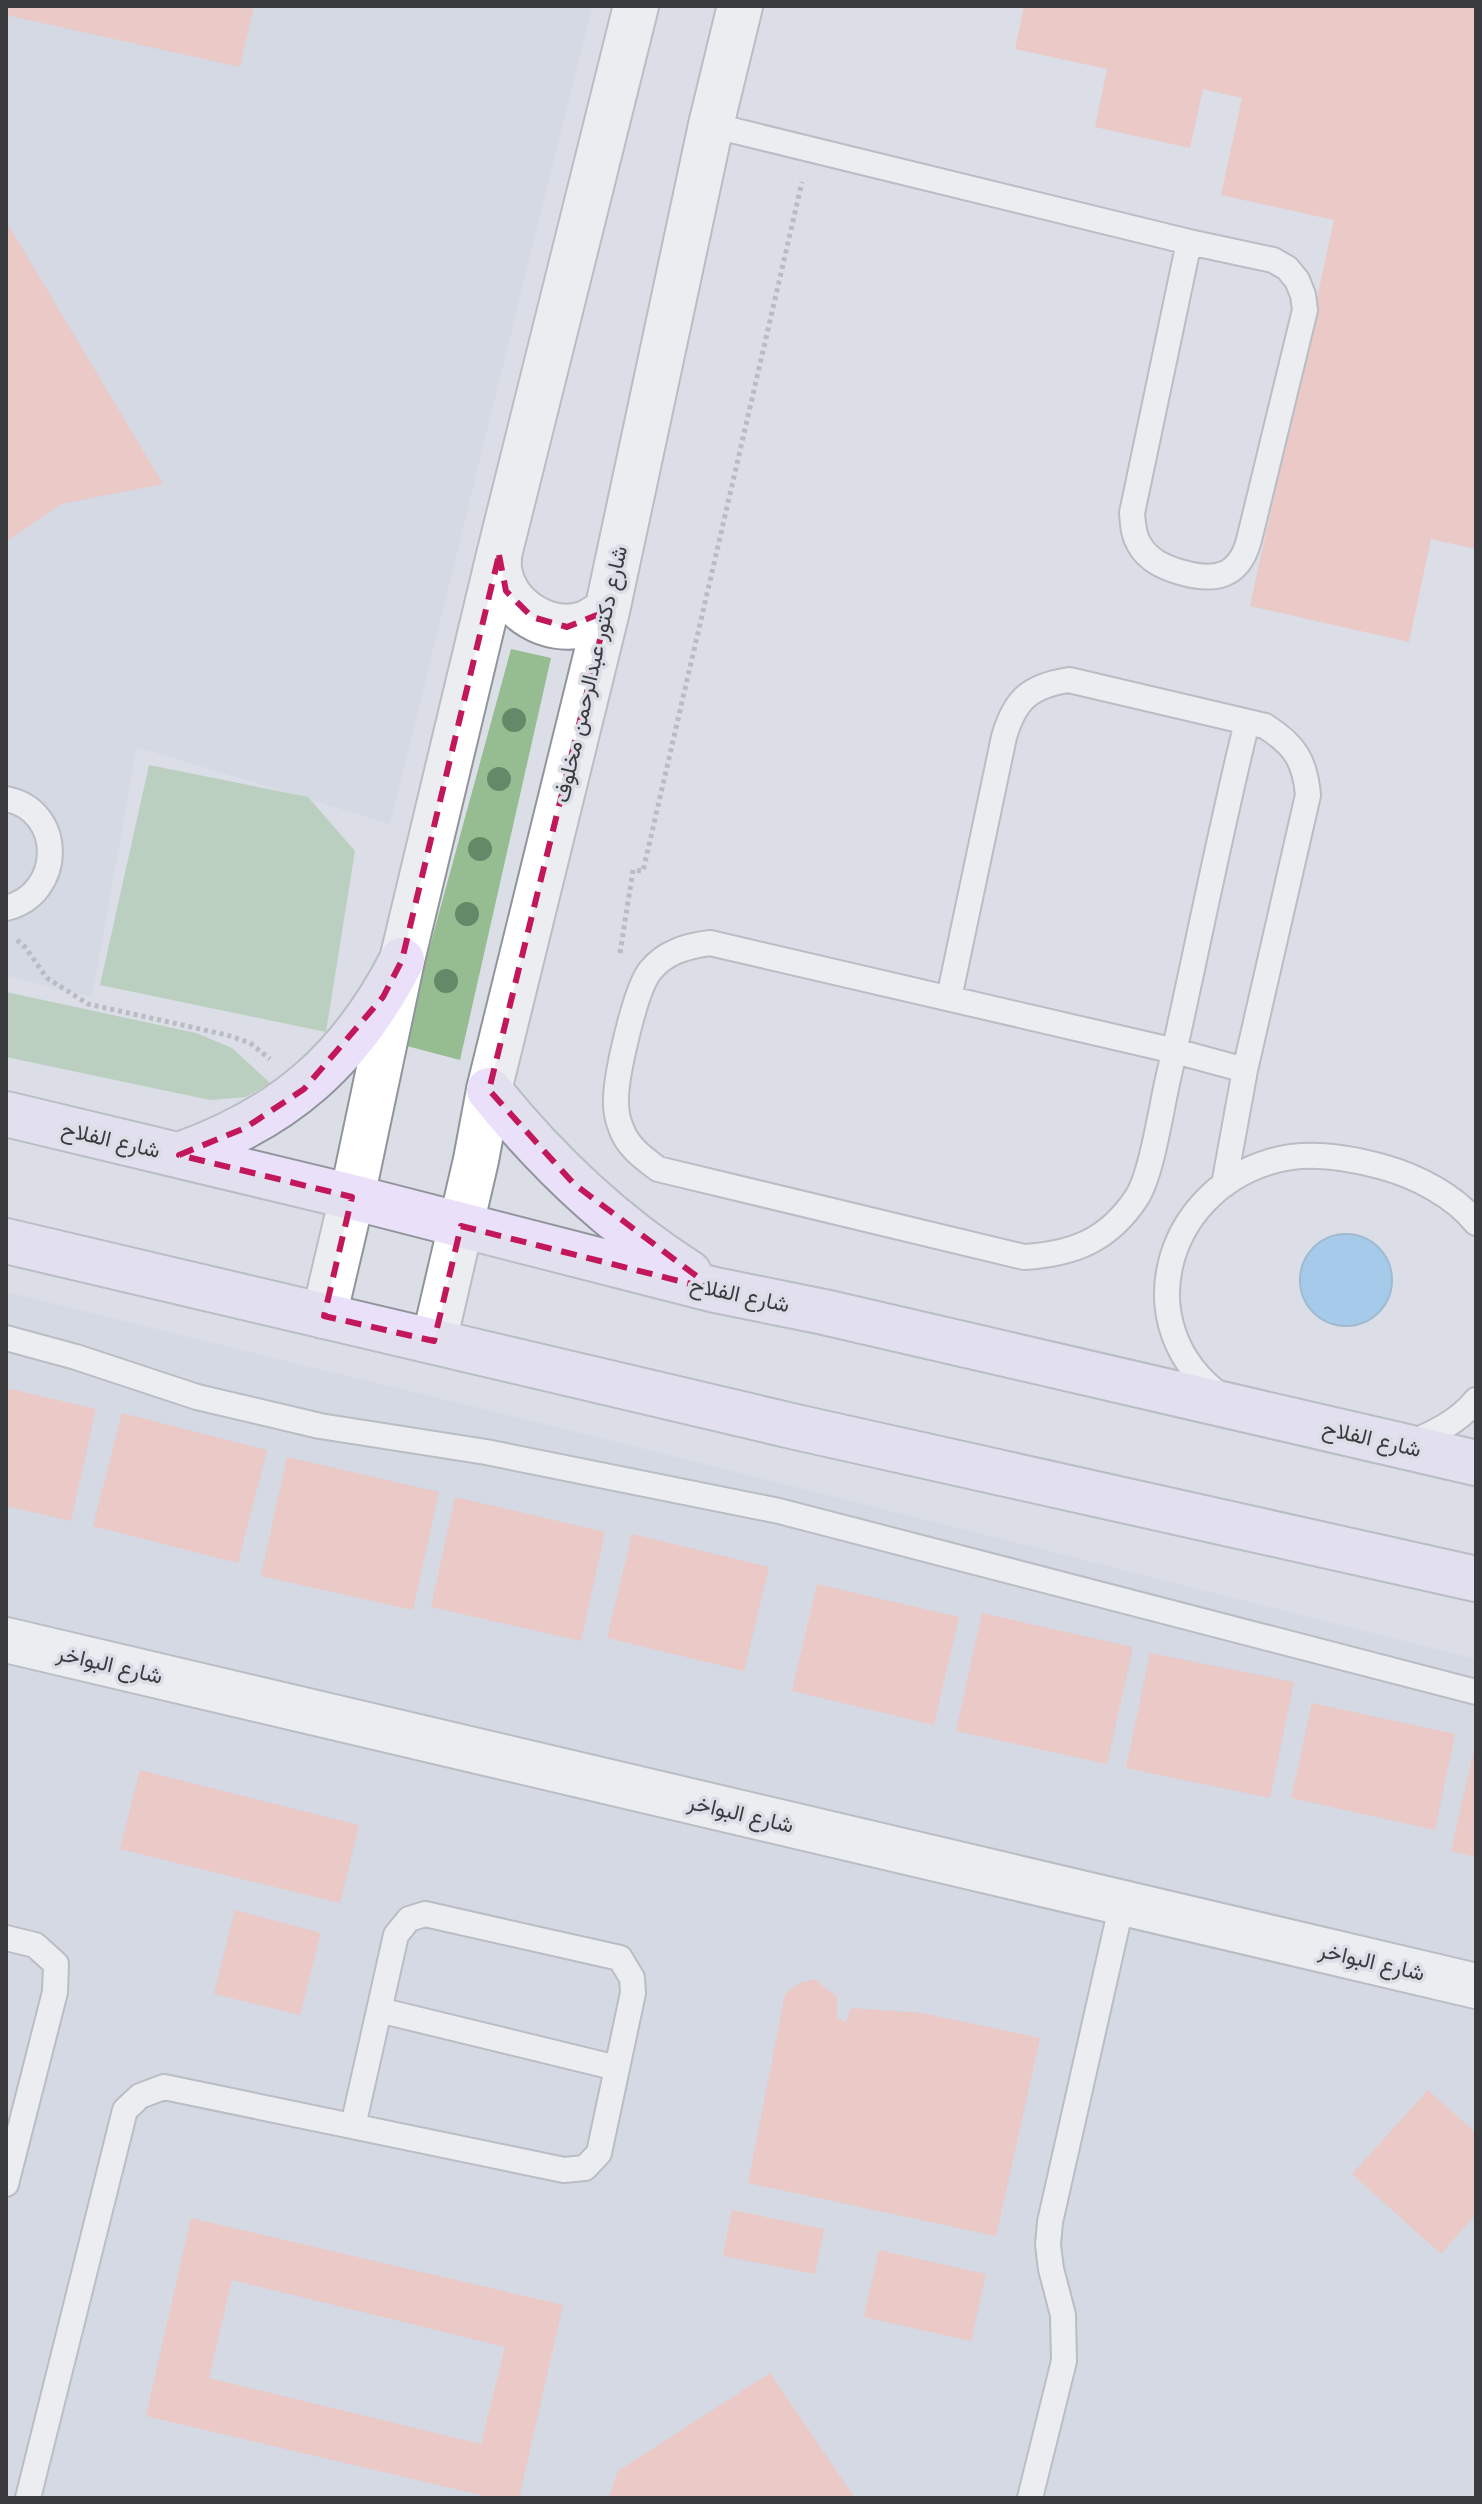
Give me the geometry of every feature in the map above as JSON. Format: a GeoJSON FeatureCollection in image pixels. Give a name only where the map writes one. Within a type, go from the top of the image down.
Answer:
{"type":"FeatureCollection","features":[{"type":"Feature","properties":{"kind":"main road"},"geometry":{"type":"LineString","coordinates":[[179,1155],[245,1128],[304,1089],[334,1062],[360,1031],[383,997],[402,960]]}},
{"type":"Feature","properties":{"kind":"main road"},"geometry":{"type":"LineString","coordinates":[[489,1090],[533,1142],[585,1194],[665,1258],[715,1290]]}},
{"type":"Feature","properties":{"kind":"main road","name":"شارع الفلاح"},"geometry":{"type":"LineString","coordinates":[[6,1114],[352,1197],[715,1290],[1476,1463]]}},
{"type":"Feature","properties":{"kind":"main road"},"geometry":{"type":"LineString","coordinates":[[6,1241],[828,1434],[1476,1579]]}},
{"type":"Feature","properties":{"kind":"street"},"geometry":{"type":"LineString","coordinates":[[324,1316],[402,960],[636,6]]}},
{"type":"Feature","properties":{"kind":"street","name":"شارع دكتور عبدالرحمن مخلوف"},"geometry":{"type":"LineString","coordinates":[[434,1341],[489,1090],[607,611],[711,125],[740,6]]}},
{"type":"Feature","properties":{"kind":"street"},"geometry":{"type":"LineString","coordinates":[[499,555],[499,573],[506,591],[517,606],[532,617],[567,627],[585,623],[607,611]]}},
{"type":"Feature","properties":{"kind":"street","name":"شارع البواخر"},"geometry":{"type":"LineString","coordinates":[[6,1640],[1476,1986]]}},
{"type":"Feature","properties":{"kind":"lane"},"geometry":{"type":"LineString","coordinates":[[711,125],[1273,260],[1287,268],[1297,280],[1305,310],[1245,555],[1222,576],[1206,578],[1175,571],[1148,556],[1133,529],[1132,513],[1189,242]]}},
{"type":"Feature","properties":{"kind":"lane"},"geometry":{"type":"LineString","coordinates":[[949,998],[1004,737],[1011,714],[1025,696],[1045,684],[1069,680],[1265,726],[1283,737],[1297,754],[1306,774],[1308,795],[1245,1070],[1224,1185]]}},
{"type":"Feature","properties":{"kind":"lane"},"geometry":{"type":"LineString","coordinates":[[1245,1070],[1175,1051],[710,943],[688,946],[668,955],[651,969],[636,998],[616,1102],[621,1129],[636,1152],[658,1169],[1024,1257],[1054,1255],[1083,1246],[1107,1230],[1143,1186],[1175,1051],[1220,832],[1247,722]]}},
{"type":"Feature","properties":{"kind":"lane"},"geometry":{"type":"LineString","coordinates":[[6,799],[17,801],[35,814],[47,832],[51,853],[47,874],[35,893],[6,908]]}},
{"type":"Feature","properties":{"kind":"lane"},"geometry":{"type":"LineString","coordinates":[[1248,1410],[1226,1400],[1189,1367],[1177,1347],[1165,1299],[1168,1273],[1176,1247],[1204,1203],[1224,1185],[1271,1161],[1313,1156],[1356,1159],[1396,1171],[1474,1211]]}},
{"type":"Feature","properties":{"kind":"lane"},"geometry":{"type":"LineString","coordinates":[[6,1338],[76,1357],[197,1397],[320,1426],[486,1452],[779,1511],[1476,1692]]}},
{"type":"Feature","properties":{"kind":"lane"},"geometry":{"type":"LineString","coordinates":[[1407,1445],[1440,1431],[1476,1400]]}},
{"type":"Feature","properties":{"kind":"lane"},"geometry":{"type":"LineString","coordinates":[[1030,2498],[1064,2361],[1063,2315],[1048,2245],[1050,2222],[1122,1903]]}},
{"type":"Feature","properties":{"kind":"lane"},"geometry":{"type":"LineString","coordinates":[[28,2498],[125,2110],[140,2096],[164,2087],[564,2170],[585,2168],[599,2153],[633,1993],[632,1978],[620,1958],[425,1914],[409,1919],[396,1935],[353,2126]]}},
{"type":"Feature","properties":{"kind":"lane"},"geometry":{"type":"LineString","coordinates":[[6,1938],[35,1945],[56,1964],[55,1992],[6,2184]]}},
{"type":"Feature","properties":{"kind":"lane"},"geometry":{"type":"LineString","coordinates":[[379,2010],[617,2068]]}},
{"type":"Feature","properties":{"kind":"path"},"geometry":{"type":"LineString","coordinates":[[636,998],[625,980],[620,959],[621,934],[633,870],[643,871],[810,149]]}},
{"type":"Feature","properties":{"kind":"path"},"geometry":{"type":"LineString","coordinates":[[15,939],[25,947],[47,978],[88,1004],[250,1043],[304,1089]]}},
{"type":"Feature","properties":{"kind":"highlighted area"},"geometry":{"type":"Polygon","coordinates":[[[499,555],[506,591],[532,617],[567,627],[607,611],[489,1090],[574,1184],[715,1290],[461,1226],[434,1341],[324,1316],[352,1197],[179,1155],[245,1128],[304,1089],[383,997],[402,960],[499,555]]]}},
{"type":"Feature","properties":{"kind":"shaded area"},"geometry":{"type":"Polygon","coordinates":[[[6,6],[592,6],[390,824],[137,747],[92,997],[6,976],[6,6]]]}},
{"type":"Feature","properties":{"kind":"shaded area"},"geometry":{"type":"Polygon","coordinates":[[[6,1292],[617,1442],[1476,1659],[1476,2498],[6,2498],[6,1292]]]}},
{"type":"Feature","properties":{"kind":"green space"},"geometry":{"type":"Polygon","coordinates":[[[511,649],[551,658],[460,1060],[403,1045],[511,649]]]}},
{"type":"Feature","properties":{"kind":"green space"},"geometry":{"type":"Polygon","coordinates":[[[149,765],[308,797],[355,851],[326,1032],[100,985],[149,765]]]}},
{"type":"Feature","properties":{"kind":"green space"},"geometry":{"type":"Polygon","coordinates":[[[6,992],[196,1033],[232,1048],[270,1083],[246,1097],[210,1100],[6,1057],[6,992]]]}},
{"type":"Feature","properties":{"kind":"water"},"geometry":{"type":"Polygon","coordinates":[[[1337,1234],[1355,1234],[1372,1241],[1385,1254],[1392,1280],[1385,1306],[1372,1319],[1355,1326],[1337,1326],[1320,1319],[1307,1306],[1300,1289],[1300,1271],[1307,1254],[1320,1241],[1337,1234]]]}},
{"type":"Feature","properties":{"kind":"building"},"geometry":{"type":"Polygon","coordinates":[[[6,6],[254,6],[240,67],[6,15],[6,6]]]}},
{"type":"Feature","properties":{"kind":"building"},"geometry":{"type":"Polygon","coordinates":[[[1024,6],[1476,6],[1476,549],[1431,539],[1409,642],[1250,606],[1334,220],[1221,195],[1242,98],[1203,89],[1190,148],[1095,127],[1107,69],[1015,49],[1024,6]]]}},
{"type":"Feature","properties":{"kind":"building"},"geometry":{"type":"Polygon","coordinates":[[[6,221],[163,484],[61,504],[6,542],[6,221]]]}},
{"type":"Feature","properties":{"kind":"building"},"geometry":{"type":"Polygon","coordinates":[[[6,1388],[96,1409],[71,1521],[6,1506],[6,1388]]]}},
{"type":"Feature","properties":{"kind":"building"},"geometry":{"type":"Polygon","coordinates":[[[122,1413],[267,1450],[238,1563],[93,1526],[122,1413]]]}},
{"type":"Feature","properties":{"kind":"building"},"geometry":{"type":"Polygon","coordinates":[[[287,1457],[439,1492],[413,1610],[261,1576],[287,1457]]]}},
{"type":"Feature","properties":{"kind":"building"},"geometry":{"type":"Polygon","coordinates":[[[455,1497],[605,1532],[581,1641],[431,1607],[455,1497]]]}},
{"type":"Feature","properties":{"kind":"building"},"geometry":{"type":"Polygon","coordinates":[[[632,1534],[769,1567],[744,1671],[607,1638],[632,1534]]]}},
{"type":"Feature","properties":{"kind":"building"},"geometry":{"type":"Polygon","coordinates":[[[817,1584],[959,1617],[934,1725],[792,1691],[817,1584]]]}},
{"type":"Feature","properties":{"kind":"building"},"geometry":{"type":"Polygon","coordinates":[[[982,1613],[1133,1647],[1107,1764],[956,1731],[982,1613]]]}},
{"type":"Feature","properties":{"kind":"building"},"geometry":{"type":"Polygon","coordinates":[[[1150,1653],[1294,1682],[1270,1798],[1126,1768],[1150,1653]]]}},
{"type":"Feature","properties":{"kind":"building"},"geometry":{"type":"Polygon","coordinates":[[[1312,1703],[1455,1734],[1435,1830],[1291,1798],[1312,1703]]]}},
{"type":"Feature","properties":{"kind":"building"},"geometry":{"type":"Polygon","coordinates":[[[1476,1746],[1476,1857],[1451,1851],[1476,1746]]]}},
{"type":"Feature","properties":{"kind":"building"},"geometry":{"type":"Polygon","coordinates":[[[140,1770],[359,1825],[340,1903],[120,1849],[140,1770]]]}},
{"type":"Feature","properties":{"kind":"building"},"geometry":{"type":"Polygon","coordinates":[[[235,1910],[321,1933],[300,2015],[214,1994],[235,1910]]]}},
{"type":"Feature","properties":{"kind":"building"},"geometry":{"type":"Polygon","coordinates":[[[814,1979],[837,1997],[837,2018],[846,2022],[851,2008],[922,2013],[1040,2038],[996,2236],[748,2183],[785,1994],[800,1983],[814,1979]]]}},
{"type":"Feature","properties":{"kind":"building"},"geometry":{"type":"Polygon","coordinates":[[[1428,2090],[1476,2133],[1476,2214],[1441,2254],[1352,2174],[1428,2090]]]}},
{"type":"Feature","properties":{"kind":"building"},"geometry":{"type":"Polygon","coordinates":[[[732,2210],[824,2229],[815,2274],[723,2256],[732,2210]]]}},
{"type":"Feature","properties":{"kind":"building"},"geometry":{"type":"Polygon","coordinates":[[[191,2218],[563,2305],[519,2498],[493,2498],[146,2416],[191,2218]],[[232,2280],[209,2378],[481,2444],[505,2347],[232,2280]]]}},
{"type":"Feature","properties":{"kind":"building"},"geometry":{"type":"Polygon","coordinates":[[[879,2250],[986,2274],[971,2341],[864,2317],[879,2250]]]}},
{"type":"Feature","properties":{"kind":"building"},"geometry":{"type":"Polygon","coordinates":[[[770,2373],[855,2498],[609,2496],[618,2471],[770,2373]]]}}]}
